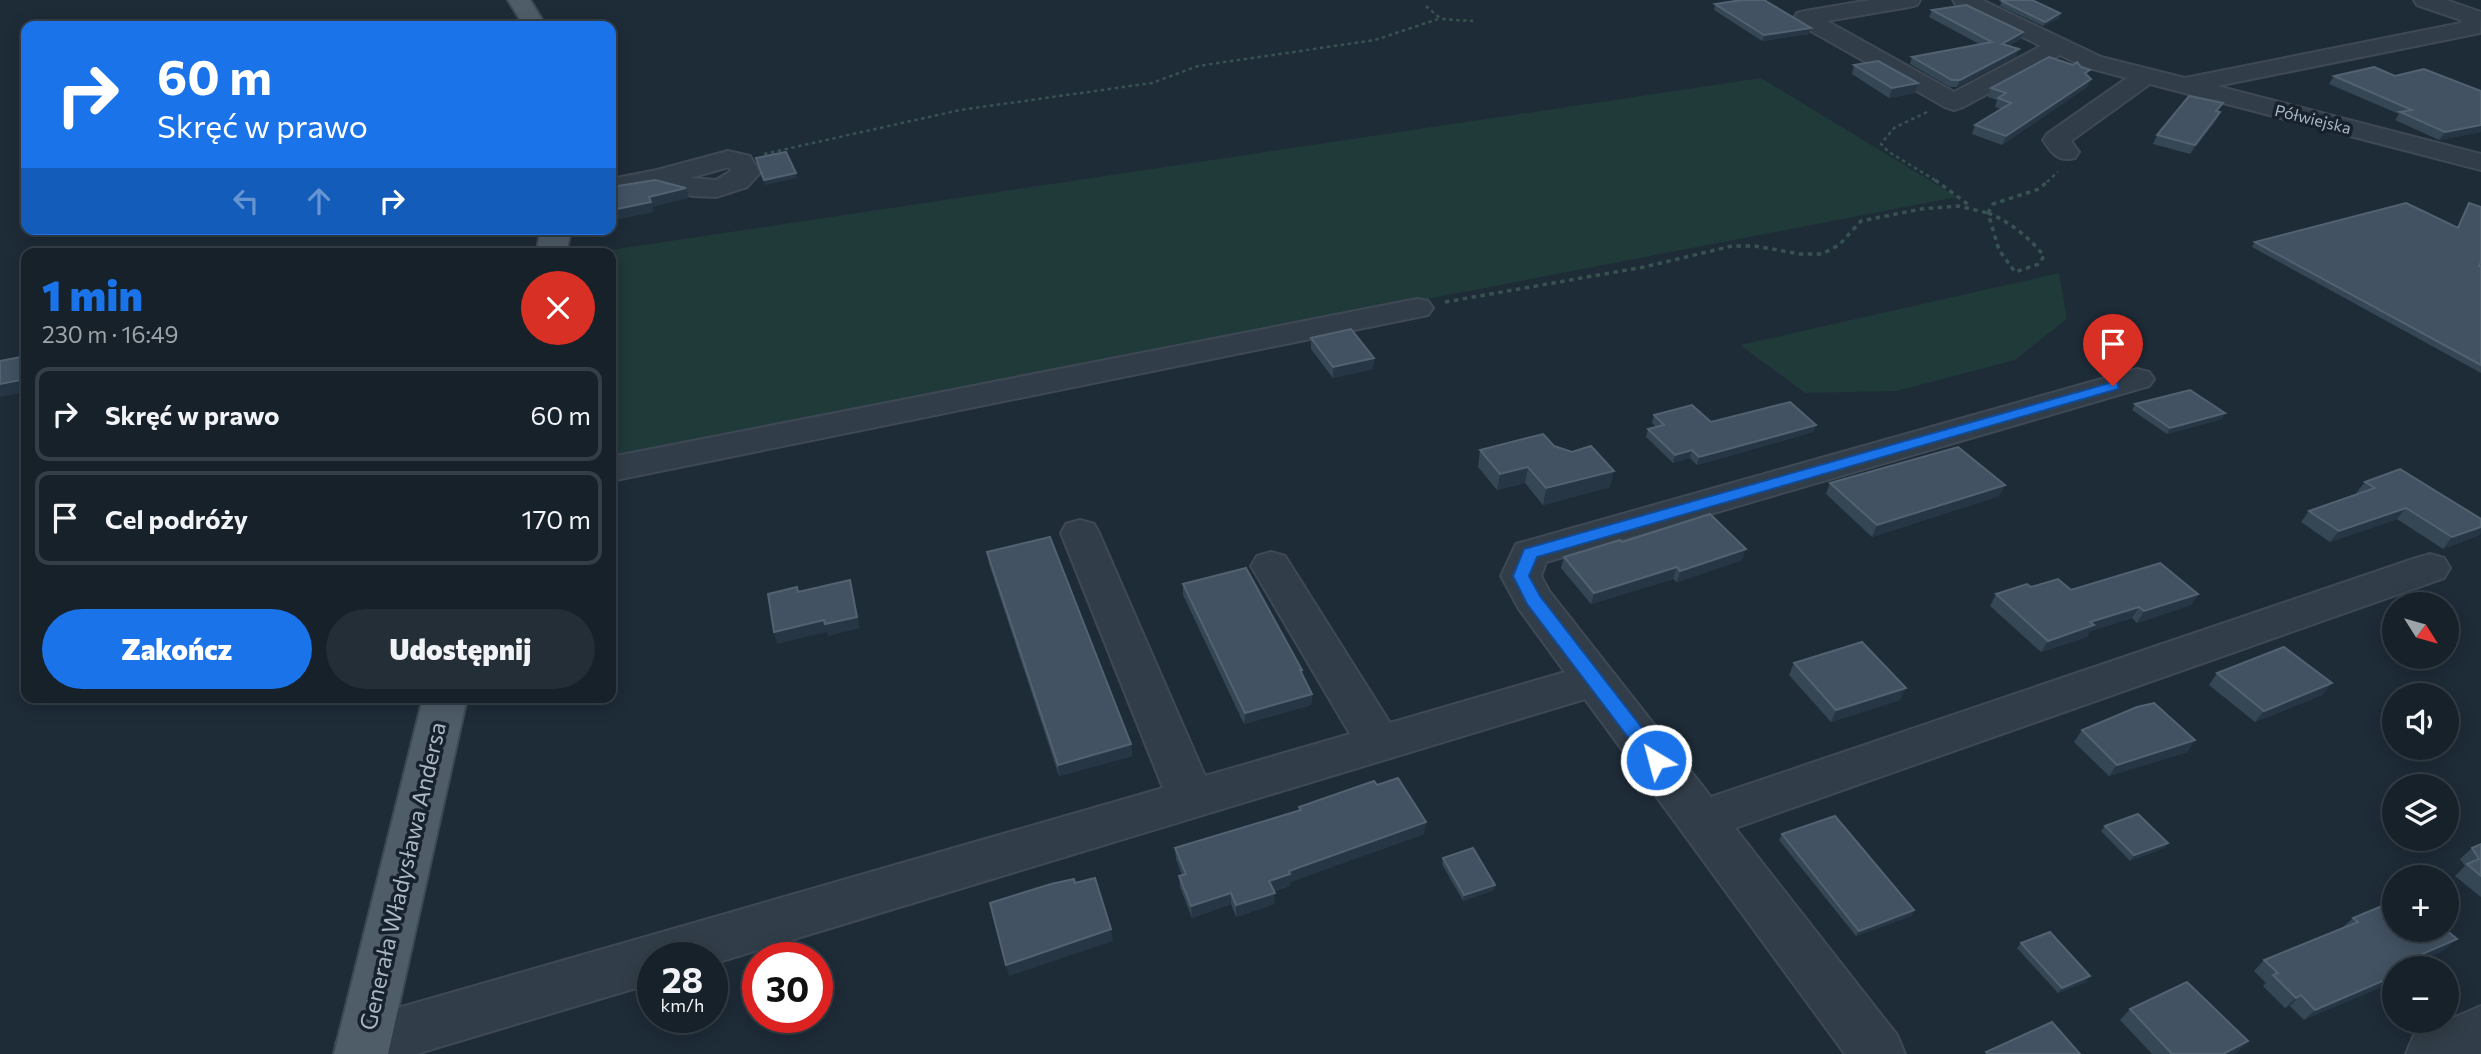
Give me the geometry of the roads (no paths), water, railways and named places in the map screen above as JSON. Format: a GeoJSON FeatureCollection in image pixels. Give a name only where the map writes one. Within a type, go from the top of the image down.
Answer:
{"type":"FeatureCollection","features":[{"type":"Feature","properties":{"kind":"main road"},"geometry":{"type":"LineString","coordinates":[[519,0],[532,21]]}},
{"type":"Feature","properties":{"kind":"main road","name":"Generała Władysława Andersa"},"geometry":{"type":"LineString","coordinates":[[362,1049],[444,703]]}},
{"type":"Feature","properties":{"kind":"street"},"geometry":{"type":"LineString","coordinates":[[1909,0],[1805,18],[1954,102],[2059,46]]}},
{"type":"Feature","properties":{"kind":"street"},"geometry":{"type":"LineString","coordinates":[[2181,86],[2472,28],[2473,17],[2425,0]]}},
{"type":"Feature","properties":{"kind":"street","name":"Półwiejska"},"geometry":{"type":"LineString","coordinates":[[1974,1],[2093,62],[2481,162]]}},
{"type":"Feature","properties":{"kind":"street"},"geometry":{"type":"LineString","coordinates":[[2066,152],[2056,140],[2146,76]]}},
{"type":"Feature","properties":{"kind":"street"},"geometry":{"type":"LineString","coordinates":[[2454,155],[2481,149]]}},
{"type":"Feature","properties":{"kind":"street"},"geometry":{"type":"LineString","coordinates":[[616,186],[660,178],[685,187],[715,188],[740,180],[746,173],[740,162]]}},
{"type":"Feature","properties":{"kind":"street"},"geometry":{"type":"LineString","coordinates":[[616,469],[1417,308]]}},
{"type":"Feature","properties":{"kind":"street"},"geometry":{"type":"LineString","coordinates":[[1878,1054],[1533,599],[1521,576],[1530,553],[2137,379]]}},
{"type":"Feature","properties":{"kind":"street"},"geometry":{"type":"LineString","coordinates":[[1080,533],[1191,799]]}},
{"type":"Feature","properties":{"kind":"street"},"geometry":{"type":"LineString","coordinates":[[1271,566],[1379,744]]}},
{"type":"Feature","properties":{"kind":"street"},"geometry":{"type":"LineString","coordinates":[[1702,820],[2430,568]]}},
{"type":"Feature","properties":{"kind":"street"},"geometry":{"type":"LineString","coordinates":[[709,942],[1595,680]]}},
{"type":"Feature","properties":{"kind":"street"},"geometry":{"type":"LineString","coordinates":[[362,1049],[637,964]]}},
{"type":"Feature","properties":{"kind":"street"},"geometry":{"type":"LineString","coordinates":[[2433,1054],[2481,1032]]}}]}
